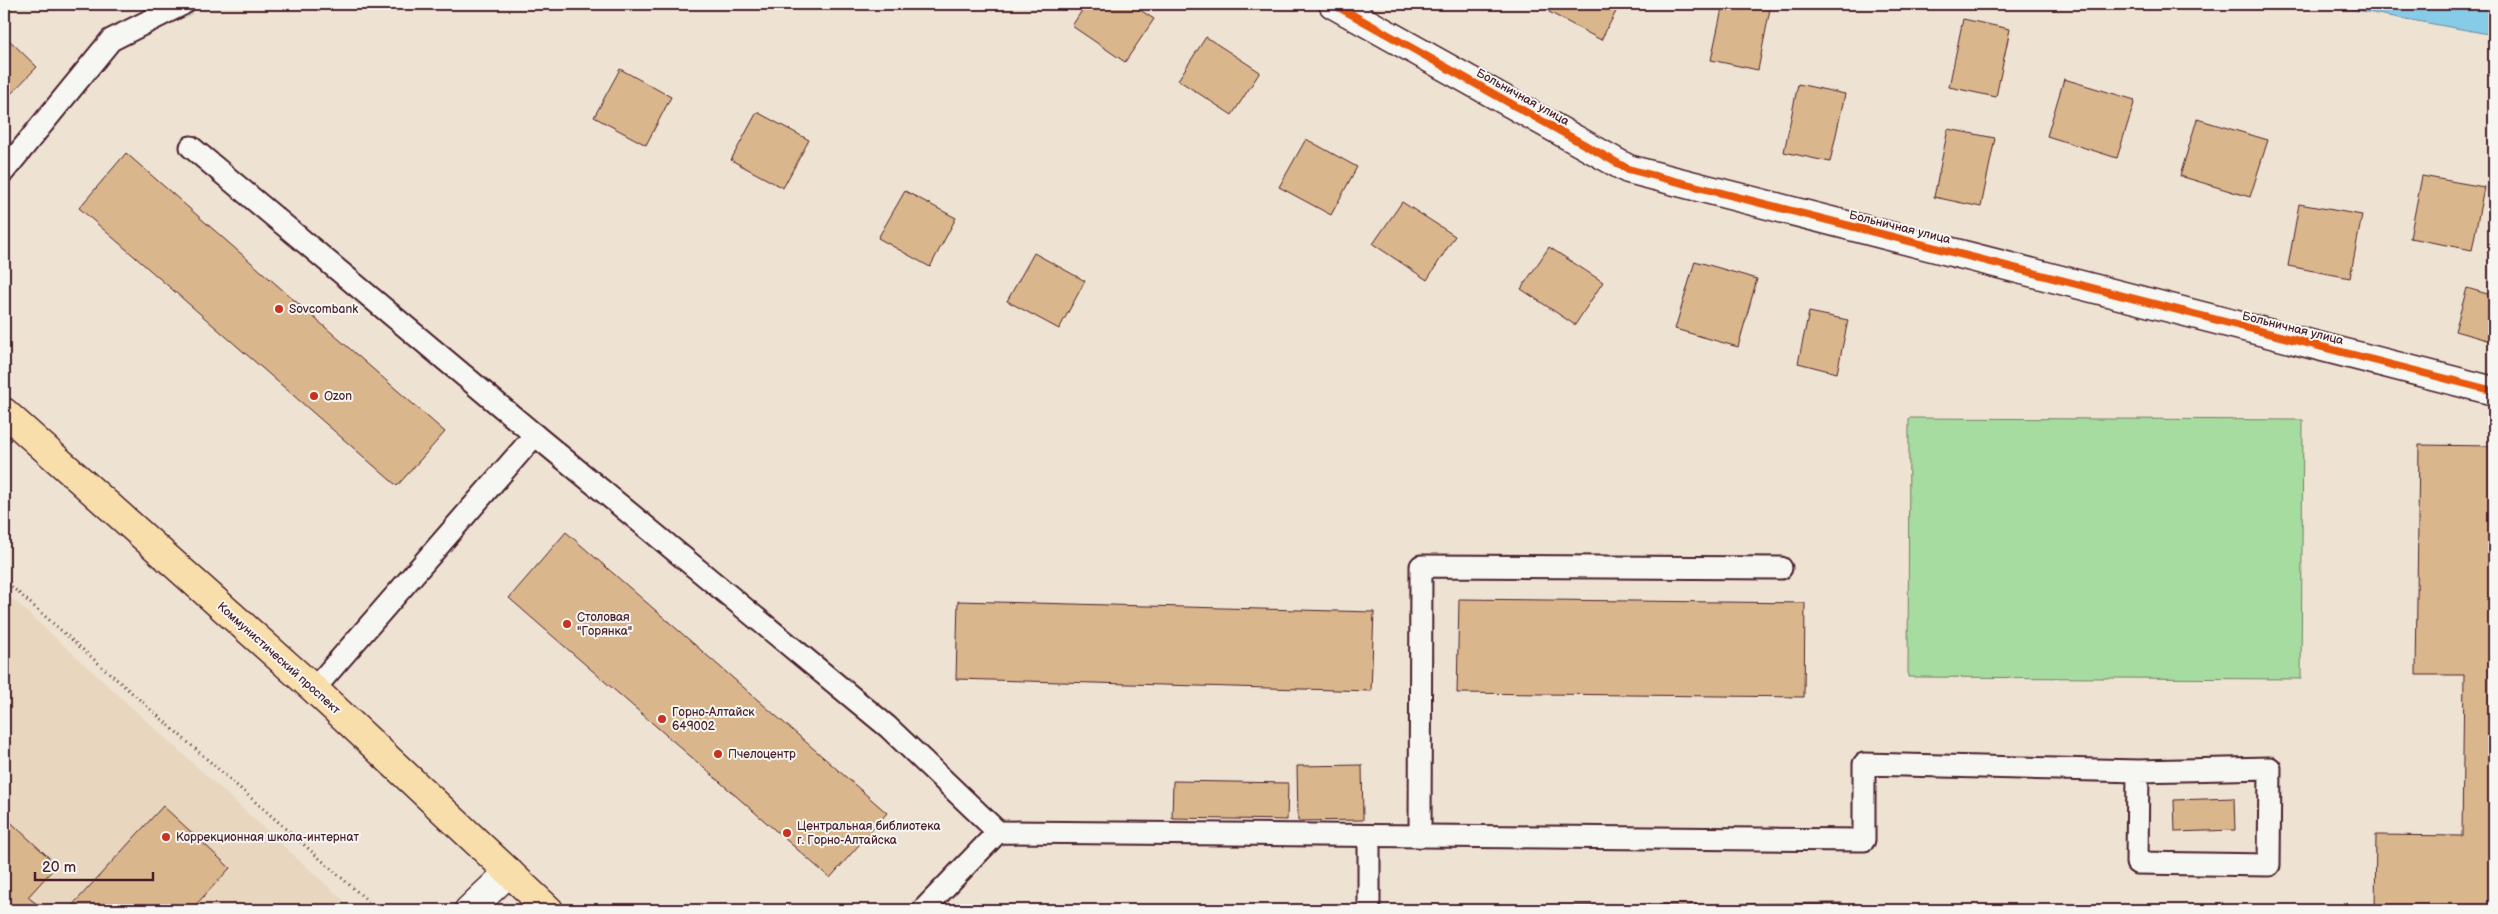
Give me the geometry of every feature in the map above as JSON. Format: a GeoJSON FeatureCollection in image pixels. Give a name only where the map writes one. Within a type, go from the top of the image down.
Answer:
{"type":"FeatureCollection","features":[{"type":"Feature","properties":{"kind":"main road","name":"Коммунистический проспект"},"geometry":{"type":"LineString","coordinates":[[4,412],[314,688],[548,910]]}},
{"type":"Feature","properties":{"kind":"street","name":"Больничная улица"},"geometry":{"type":"LineString","coordinates":[[1333,4],[1628,169],[2494,391]]}},
{"type":"Feature","properties":{"kind":"street"},"geometry":{"type":"LineString","coordinates":[[469,910],[509,872]]}},
{"type":"Feature","properties":{"kind":"lane"},"geometry":{"type":"LineString","coordinates":[[4,171],[111,40],[183,4]]}},
{"type":"Feature","properties":{"kind":"lane"},"geometry":{"type":"LineString","coordinates":[[191,148],[888,727],[998,832],[1864,840],[1864,764],[2138,771],[2270,768],[2269,864],[2137,863],[2138,771]]}},
{"type":"Feature","properties":{"kind":"lane"},"geometry":{"type":"LineString","coordinates":[[314,688],[535,435]]}},
{"type":"Feature","properties":{"kind":"lane"},"geometry":{"type":"LineString","coordinates":[[1420,836],[1422,566],[1781,568]]}},
{"type":"Feature","properties":{"kind":"lane"},"geometry":{"type":"LineString","coordinates":[[923,910],[998,832]]}},
{"type":"Feature","properties":{"kind":"lane"},"geometry":{"type":"LineString","coordinates":[[1369,836],[1369,910]]}},
{"type":"Feature","properties":{"kind":"path"},"geometry":{"type":"LineString","coordinates":[[4,580],[378,910]]}},
{"type":"Feature","properties":{"kind":"shaded area"},"geometry":{"type":"Polygon","coordinates":[[[4,591],[354,910],[4,910],[4,591]]]}},
{"type":"Feature","properties":{"kind":"green space"},"geometry":{"type":"Polygon","coordinates":[[[1909,418],[2303,420],[2301,679],[1908,677],[1909,418]]]}},
{"type":"Feature","properties":{"kind":"water"},"geometry":{"type":"Polygon","coordinates":[[[2323,4],[2494,4],[2494,35],[2323,4]]]}},
{"type":"Feature","properties":{"kind":"building"},"geometry":{"type":"Polygon","coordinates":[[[1086,4],[1131,4],[1154,19],[1125,62],[1072,26],[1086,4]]]}},
{"type":"Feature","properties":{"kind":"building"},"geometry":{"type":"Polygon","coordinates":[[[1554,4],[1620,4],[1601,40],[1549,12],[1554,4]]]}},
{"type":"Feature","properties":{"kind":"building"},"geometry":{"type":"Polygon","coordinates":[[[1723,4],[1771,4],[1758,70],[1711,60],[1723,4]]]}},
{"type":"Feature","properties":{"kind":"building"},"geometry":{"type":"Polygon","coordinates":[[[1963,19],[2010,29],[1996,97],[1949,87],[1963,19]]]}},
{"type":"Feature","properties":{"kind":"building"},"geometry":{"type":"Polygon","coordinates":[[[4,35],[37,67],[4,101],[4,35]]]}},
{"type":"Feature","properties":{"kind":"building"},"geometry":{"type":"Polygon","coordinates":[[[1206,37],[1260,72],[1232,115],[1178,80],[1206,37]]]}},
{"type":"Feature","properties":{"kind":"building"},"geometry":{"type":"Polygon","coordinates":[[[620,69],[671,97],[646,145],[594,117],[620,69]]]}},
{"type":"Feature","properties":{"kind":"building"},"geometry":{"type":"Polygon","coordinates":[[[2064,79],[2135,100],[2117,158],[2047,136],[2064,79]]]}},
{"type":"Feature","properties":{"kind":"building"},"geometry":{"type":"Polygon","coordinates":[[[1798,84],[1845,94],[1830,162],[1784,152],[1798,84]]]}},
{"type":"Feature","properties":{"kind":"building"},"geometry":{"type":"Polygon","coordinates":[[[757,112],[809,140],[783,188],[731,160],[757,112]]]}},
{"type":"Feature","properties":{"kind":"building"},"geometry":{"type":"Polygon","coordinates":[[[2197,119],[2268,140],[2250,197],[2180,176],[2197,119]]]}},
{"type":"Feature","properties":{"kind":"building"},"geometry":{"type":"Polygon","coordinates":[[[1948,129],[1995,138],[1981,207],[1934,197],[1948,129]]]}},
{"type":"Feature","properties":{"kind":"building"},"geometry":{"type":"Polygon","coordinates":[[[1306,139],[1357,167],[1331,215],[1279,187],[1306,139]]]}},
{"type":"Feature","properties":{"kind":"building"},"geometry":{"type":"Polygon","coordinates":[[[126,153],[445,432],[397,486],[79,208],[126,153]]]}},
{"type":"Feature","properties":{"kind":"building"},"geometry":{"type":"Polygon","coordinates":[[[2422,176],[2484,187],[2472,250],[2410,238],[2422,176]]]}},
{"type":"Feature","properties":{"kind":"building"},"geometry":{"type":"Polygon","coordinates":[[[905,191],[956,218],[930,267],[878,238],[905,191]]]}},
{"type":"Feature","properties":{"kind":"building"},"geometry":{"type":"Polygon","coordinates":[[[1402,202],[1455,236],[1427,280],[1373,244],[1402,202]]]}},
{"type":"Feature","properties":{"kind":"building"},"geometry":{"type":"Polygon","coordinates":[[[2299,204],[2362,215],[2350,278],[2288,266],[2299,204]]]}},
{"type":"Feature","properties":{"kind":"building"},"geometry":{"type":"Polygon","coordinates":[[[1549,247],[1603,282],[1575,325],[1521,289],[1549,247]]]}},
{"type":"Feature","properties":{"kind":"building"},"geometry":{"type":"Polygon","coordinates":[[[1034,253],[1085,281],[1059,329],[1007,301],[1034,253]]]}},
{"type":"Feature","properties":{"kind":"building"},"geometry":{"type":"Polygon","coordinates":[[[1695,261],[1757,279],[1738,347],[1675,329],[1695,261]]]}},
{"type":"Feature","properties":{"kind":"building"},"geometry":{"type":"Polygon","coordinates":[[[2467,288],[2494,296],[2494,342],[2455,331],[2467,288]]]}},
{"type":"Feature","properties":{"kind":"building"},"geometry":{"type":"Polygon","coordinates":[[[1809,312],[1848,320],[1837,373],[1798,363],[1809,312]]]}},
{"type":"Feature","properties":{"kind":"building"},"geometry":{"type":"Polygon","coordinates":[[[2419,445],[2494,446],[2494,910],[2375,910],[2376,835],[2462,836],[2464,675],[2416,675],[2419,445]]]}},
{"type":"Feature","properties":{"kind":"building"},"geometry":{"type":"Polygon","coordinates":[[[566,532],[887,813],[830,878],[509,598],[566,532]]]}},
{"type":"Feature","properties":{"kind":"building"},"geometry":{"type":"Polygon","coordinates":[[[1459,599],[1805,603],[1804,697],[1457,693],[1459,599]]]}},
{"type":"Feature","properties":{"kind":"building"},"geometry":{"type":"Polygon","coordinates":[[[958,601],[1374,612],[1371,691],[956,679],[958,601]]]}},
{"type":"Feature","properties":{"kind":"building"},"geometry":{"type":"Polygon","coordinates":[[[1362,765],[1363,820],[1298,821],[1297,766],[1362,765]]]}},
{"type":"Feature","properties":{"kind":"building"},"geometry":{"type":"Polygon","coordinates":[[[1173,781],[1288,783],[1287,820],[1172,818],[1173,781]]]}},
{"type":"Feature","properties":{"kind":"building"},"geometry":{"type":"Polygon","coordinates":[[[2234,798],[2235,830],[2175,832],[2174,800],[2234,798]]]}},
{"type":"Feature","properties":{"kind":"building","name":"Коррекционная школа-интернат"},"geometry":{"type":"Polygon","coordinates":[[[163,806],[230,868],[191,910],[68,910],[163,806]]]}},
{"type":"Feature","properties":{"kind":"building"},"geometry":{"type":"Polygon","coordinates":[[[4,816],[57,865],[28,897],[44,910],[4,910],[4,816]]]}},
{"type":"Feature","properties":{"kind":"building"},"geometry":{"type":"Polygon","coordinates":[[[1843,903],[1843,910],[1441,910],[1441,907],[1843,903]]]}},
{"type":"Feature","properties":{"kind":"cycle path"},"geometry":{"type":"LineString","coordinates":[[1333,4],[1628,169],[2494,391]]}},
{"type":"Feature","properties":{"kind":"place","name":"Sovcombank"},"geometry":{"type":"Point","coordinates":[279,309]}},
{"type":"Feature","properties":{"kind":"place","name":"Ozon"},"geometry":{"type":"Point","coordinates":[314,396]}},
{"type":"Feature","properties":{"kind":"place","name":"Столовая \"Горянка\""},"geometry":{"type":"Point","coordinates":[567,624]}},
{"type":"Feature","properties":{"kind":"place","name":"Горно-Алтайск 649002"},"geometry":{"type":"Point","coordinates":[662,719]}},
{"type":"Feature","properties":{"kind":"place","name":"Пчелоцентр"},"geometry":{"type":"Point","coordinates":[718,754]}},
{"type":"Feature","properties":{"kind":"place","name":"Центральная библиотека г. Горно-Алтайска"},"geometry":{"type":"Point","coordinates":[787,833]}},
{"type":"Feature","properties":{"kind":"place","name":"Коррекционная школа-интернат"},"geometry":{"type":"Point","coordinates":[166,837]}}]}
